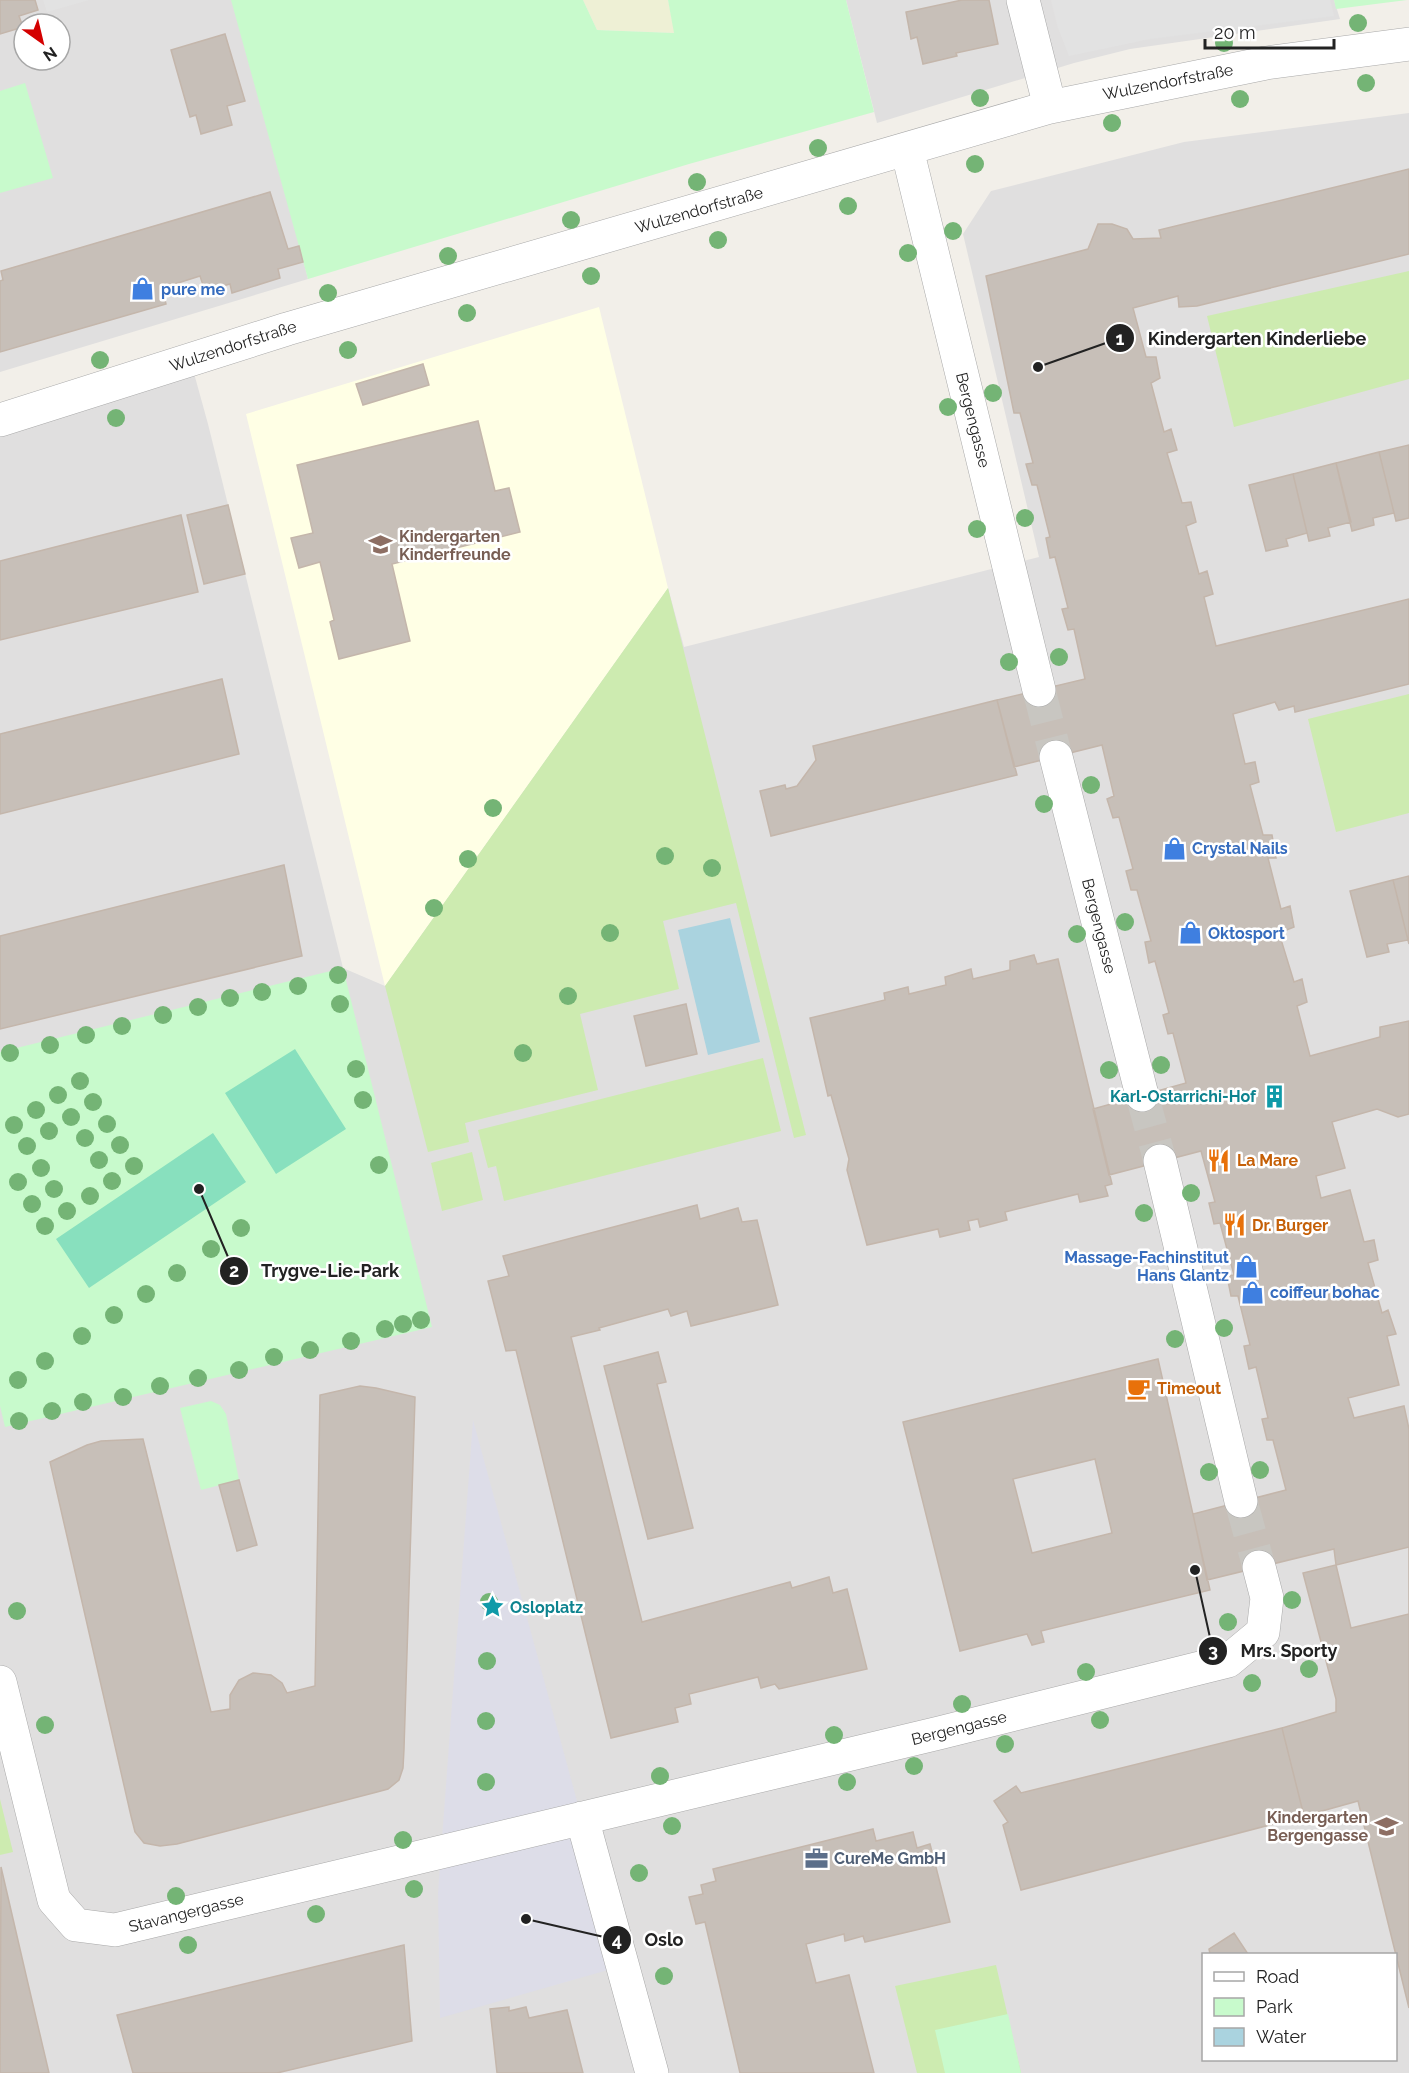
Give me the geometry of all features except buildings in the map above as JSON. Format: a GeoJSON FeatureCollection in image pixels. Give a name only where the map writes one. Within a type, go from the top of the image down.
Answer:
{"type":"FeatureCollection","features":[{"type":"Feature","properties":{"kind":"street"},"geometry":{"type":"LineString","coordinates":[[1023,0],[1050,107]]}},
{"type":"Feature","properties":{"kind":"street","name":"Wulzendorfstraße"},"geometry":{"type":"LineString","coordinates":[[0,420],[287,329],[1050,107],[1266,63],[1409,44]]}},
{"type":"Feature","properties":{"kind":"street","name":"Bergengasse"},"geometry":{"type":"LineString","coordinates":[[907,150],[1039,690]]}},
{"type":"Feature","properties":{"kind":"street","name":"Bergengasse"},"geometry":{"type":"LineString","coordinates":[[1056,757],[1142,1095]]}},
{"type":"Feature","properties":{"kind":"street"},"geometry":{"type":"LineString","coordinates":[[1160,1161],[1241,1501]]}},
{"type":"Feature","properties":{"kind":"street","name":"Bergengasse"},"geometry":{"type":"LineString","coordinates":[[582,1818],[1228,1661],[1263,1632],[1267,1598],[1259,1567]]}},
{"type":"Feature","properties":{"kind":"street","name":"Stavangergasse"},"geometry":{"type":"LineString","coordinates":[[0,1682],[54,1900],[76,1925],[115,1930],[582,1818]]}},
{"type":"Feature","properties":{"kind":"street"},"geometry":{"type":"LineString","coordinates":[[582,1818],[652,2073]]}},
{"type":"Feature","properties":{"kind":"shaded area"},"geometry":{"type":"Polygon","coordinates":[[[0,0],[239,0],[308,279],[0,372],[0,0]]]}},
{"type":"Feature","properties":{"kind":"shaded area"},"geometry":{"type":"Polygon","coordinates":[[[43,0],[89,0],[47,12],[43,0]]]}},
{"type":"Feature","properties":{"kind":"shaded area"},"geometry":{"type":"Polygon","coordinates":[[[583,0],[668,0],[675,33],[597,30],[583,0]]]}},
{"type":"Feature","properties":{"kind":"shaded area"},"geometry":{"type":"Polygon","coordinates":[[[846,0],[1334,0],[1340,19],[1130,49],[1074,63],[877,123],[846,0]]]}},
{"type":"Feature","properties":{"kind":"shaded area"},"geometry":{"type":"Polygon","coordinates":[[[1051,0],[1330,0],[1334,16],[1150,39],[1069,56],[1058,28],[1051,0]]]}},
{"type":"Feature","properties":{"kind":"shaded area"},"geometry":{"type":"Polygon","coordinates":[[[1409,113],[1409,2073],[0,2073],[0,424],[192,366],[343,968],[385,986],[668,588],[684,647],[1039,557],[963,234],[991,191],[1184,142],[1409,113]]]}},
{"type":"Feature","properties":{"kind":"shaded area"},"geometry":{"type":"Polygon","coordinates":[[[599,307],[668,588],[385,986],[246,414],[599,307]]]}},
{"type":"Feature","properties":{"kind":"shaded area","name":"Osloplatz"},"geometry":{"type":"Polygon","coordinates":[[[473,1420],[622,1966],[440,2018],[438,1893],[473,1420]]]}},
{"type":"Feature","properties":{"kind":"green space"},"geometry":{"type":"Polygon","coordinates":[[[231,0],[583,0],[597,30],[674,33],[668,0],[846,0],[874,112],[689,164],[308,279],[231,0]]]}},
{"type":"Feature","properties":{"kind":"green space"},"geometry":{"type":"Polygon","coordinates":[[[1334,0],[1407,0],[1336,9],[1334,0]]]}},
{"type":"Feature","properties":{"kind":"green space"},"geometry":{"type":"Polygon","coordinates":[[[25,83],[53,178],[0,193],[0,91],[25,83]]]}},
{"type":"Feature","properties":{"kind":"green space"},"geometry":{"type":"Polygon","coordinates":[[[1409,271],[1409,379],[1234,427],[1207,316],[1409,271]]]}},
{"type":"Feature","properties":{"kind":"green space"},"geometry":{"type":"Polygon","coordinates":[[[668,588],[806,1135],[794,1138],[736,903],[663,921],[679,989],[580,1014],[598,1090],[465,1123],[469,1142],[428,1152],[385,986],[668,588]]]}},
{"type":"Feature","properties":{"kind":"green space"},"geometry":{"type":"Polygon","coordinates":[[[1409,694],[1409,813],[1336,832],[1308,719],[1409,694]]]}},
{"type":"Feature","properties":{"kind":"green space"},"geometry":{"type":"Polygon","coordinates":[[[343,968],[432,1327],[5,1427],[0,1406],[0,1052],[343,968]]]}},
{"type":"Feature","properties":{"kind":"green space"},"geometry":{"type":"Polygon","coordinates":[[[295,1049],[346,1129],[276,1174],[225,1093],[295,1049]]]}},
{"type":"Feature","properties":{"kind":"green space"},"geometry":{"type":"Polygon","coordinates":[[[763,1058],[781,1131],[504,1201],[496,1166],[488,1168],[478,1130],[763,1058]]]}},
{"type":"Feature","properties":{"kind":"green space"},"geometry":{"type":"Polygon","coordinates":[[[213,1133],[246,1182],[89,1288],[56,1239],[213,1133]]]}},
{"type":"Feature","properties":{"kind":"green space"},"geometry":{"type":"Polygon","coordinates":[[[472,1152],[483,1200],[442,1211],[431,1163],[472,1152]]]}},
{"type":"Feature","properties":{"kind":"green space"},"geometry":{"type":"Polygon","coordinates":[[[211,1401],[220,1405],[226,1414],[239,1480],[201,1490],[180,1408],[211,1401]]]}},
{"type":"Feature","properties":{"kind":"green space"},"geometry":{"type":"Polygon","coordinates":[[[0,1799],[13,1852],[0,1855],[0,1799]]]}},
{"type":"Feature","properties":{"kind":"green space"},"geometry":{"type":"Polygon","coordinates":[[[996,1965],[1021,2073],[917,2073],[895,1986],[996,1965]]]}},
{"type":"Feature","properties":{"kind":"green space"},"geometry":{"type":"Polygon","coordinates":[[[1008,2014],[1021,2073],[945,2073],[935,2030],[1008,2014]]]}},
{"type":"Feature","properties":{"kind":"water"},"geometry":{"type":"Polygon","coordinates":[[[730,918],[760,1042],[708,1055],[678,930],[730,918]]]}},
{"type":"Feature","properties":{"kind":"tunnel"},"geometry":{"type":"LineString","coordinates":[[1039,690],[1056,757]]}},
{"type":"Feature","properties":{"kind":"tunnel"},"geometry":{"type":"LineString","coordinates":[[1142,1095],[1160,1161]]}},
{"type":"Feature","properties":{"kind":"tunnel"},"geometry":{"type":"LineString","coordinates":[[1241,1501],[1259,1567]]}},
{"type":"Feature","properties":{"kind":"place","name":"pure me"},"geometry":{"type":"Point","coordinates":[143,289]}},
{"type":"Feature","properties":{"kind":"place","name":"Kindergarten Kinderliebe"},"geometry":{"type":"Point","coordinates":[1038,367]}},
{"type":"Feature","properties":{"kind":"place","name":"Kindergarten Kinderfreunde"},"geometry":{"type":"Point","coordinates":[381,545]}},
{"type":"Feature","properties":{"kind":"place","name":"Crystal Nails"},"geometry":{"type":"Point","coordinates":[1174,848]}},
{"type":"Feature","properties":{"kind":"place","name":"Oktosport"},"geometry":{"type":"Point","coordinates":[1190,933]}},
{"type":"Feature","properties":{"kind":"place","name":"Karl-Ostarrichi-Hof"},"geometry":{"type":"Point","coordinates":[1274,1096]}},
{"type":"Feature","properties":{"kind":"place","name":"La Mare"},"geometry":{"type":"Point","coordinates":[1219,1160]}},
{"type":"Feature","properties":{"kind":"place","name":"Trygve-Lie-Park"},"geometry":{"type":"Point","coordinates":[199,1189]}},
{"type":"Feature","properties":{"kind":"place","name":"Dr. Burger"},"geometry":{"type":"Point","coordinates":[1234,1225]}},
{"type":"Feature","properties":{"kind":"place","name":"Massage-Fachinstitut Hans Glantz"},"geometry":{"type":"Point","coordinates":[1247,1266]}},
{"type":"Feature","properties":{"kind":"place","name":"coiffeur bohac"},"geometry":{"type":"Point","coordinates":[1252,1292]}},
{"type":"Feature","properties":{"kind":"place","name":"Timeout"},"geometry":{"type":"Point","coordinates":[1139,1388]}},
{"type":"Feature","properties":{"kind":"place","name":"Mrs. Sporty"},"geometry":{"type":"Point","coordinates":[1195,1570]}},
{"type":"Feature","properties":{"kind":"place","name":"Osloplatz"},"geometry":{"type":"Point","coordinates":[492,1607]}},
{"type":"Feature","properties":{"kind":"place","name":"Kindergarten Bergengasse"},"geometry":{"type":"Point","coordinates":[1386,1826]}},
{"type":"Feature","properties":{"kind":"place","name":"CureMe GmbH"},"geometry":{"type":"Point","coordinates":[816,1858]}},
{"type":"Feature","properties":{"kind":"place","name":"Oslo"},"geometry":{"type":"Point","coordinates":[526,1919]}}]}
